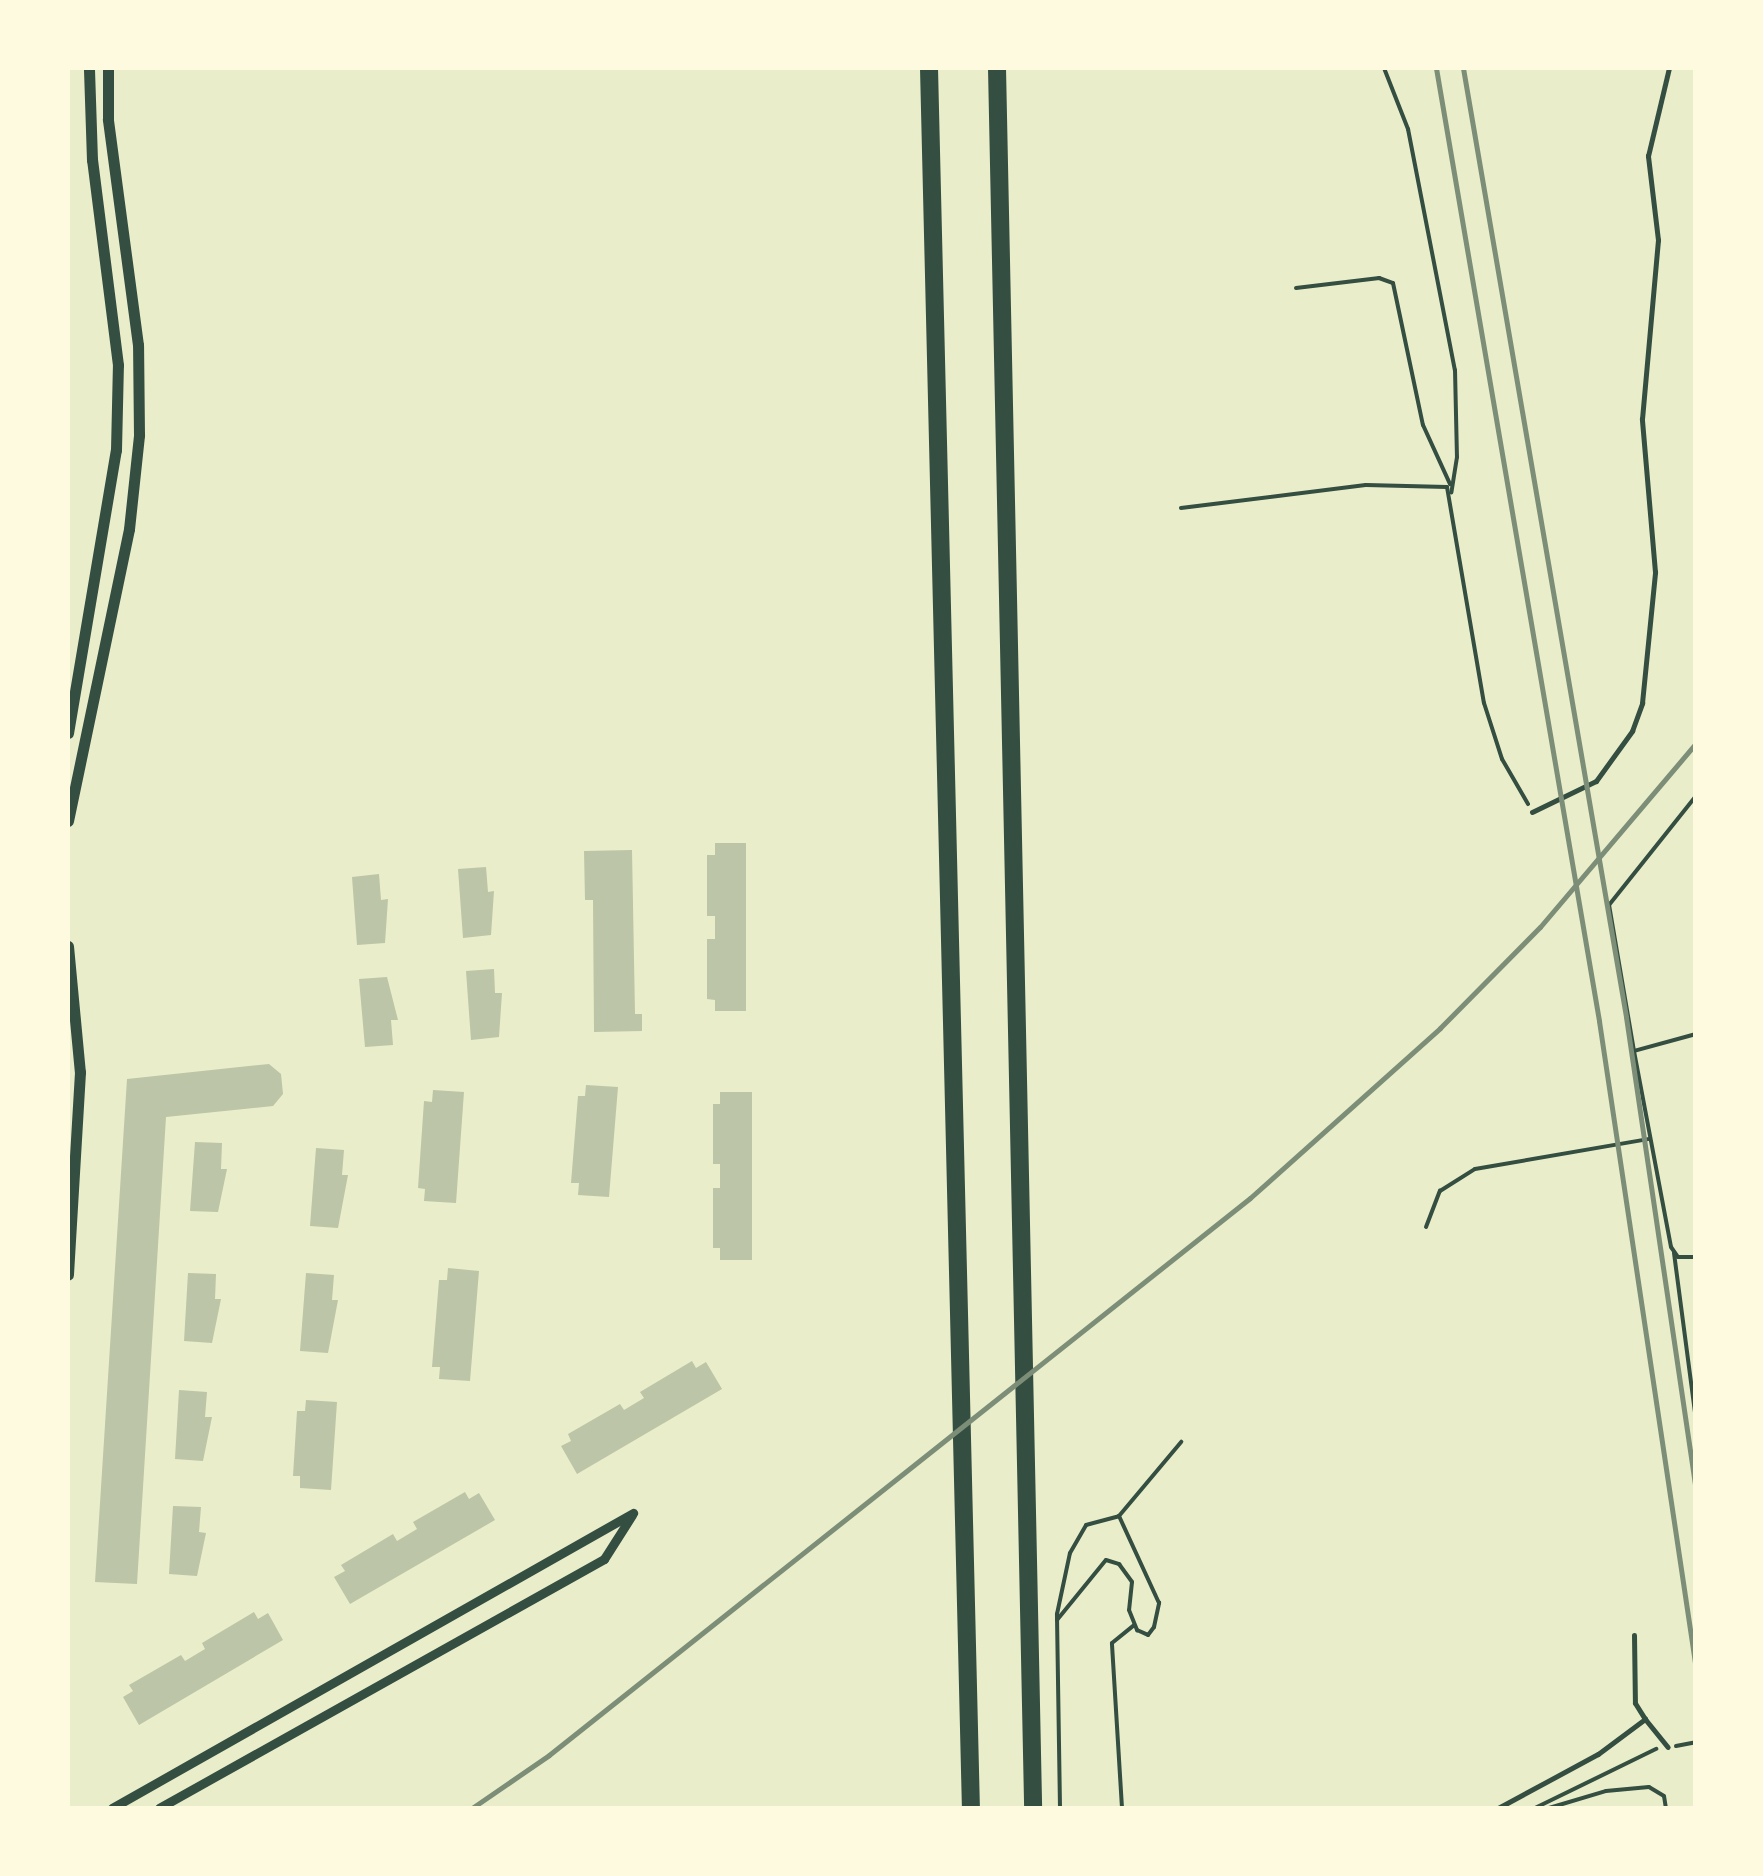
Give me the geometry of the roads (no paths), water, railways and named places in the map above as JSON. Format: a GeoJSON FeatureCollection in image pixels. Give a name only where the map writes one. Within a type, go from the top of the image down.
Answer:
{"type":"FeatureCollection","features":[{"type":"Feature","properties":{"kind":"highway"},"geometry":{"type":"LineString","coordinates":[[929,68],[971,1808]]}},
{"type":"Feature","properties":{"kind":"highway"},"geometry":{"type":"LineString","coordinates":[[997,68],[1034,1808]]}},
{"type":"Feature","properties":{"kind":"street"},"geometry":{"type":"LineString","coordinates":[[68,733],[116,450],[118,365],[92,160],[90,68]]}},
{"type":"Feature","properties":{"kind":"street"},"geometry":{"type":"LineString","coordinates":[[68,821],[129,529],[139,436],[138,345],[108,119],[108,68]]}},
{"type":"Feature","properties":{"kind":"street"},"geometry":{"type":"LineString","coordinates":[[68,946],[80,1072],[68,1274]]}},
{"type":"Feature","properties":{"kind":"street"},"geometry":{"type":"LineString","coordinates":[[112,1808],[633,1513],[604,1559],[159,1808]]}},
{"type":"Feature","properties":{"kind":"lane"},"geometry":{"type":"LineString","coordinates":[[1532,812],[1596,782],[1624,744],[1642,703],[1655,572],[1643,438],[1658,240],[1648,156],[1669,68]]}},
{"type":"Feature","properties":{"kind":"lane"},"geometry":{"type":"LineString","coordinates":[[1634,1635],[1636,1703],[1668,1747]]}},
{"type":"Feature","properties":{"kind":"lane"},"geometry":{"type":"LineString","coordinates":[[1498,1808],[1598,1754],[1645,1719]]}},
{"type":"Feature","properties":{"kind":"railway"},"geometry":{"type":"LineString","coordinates":[[1436,68],[1599,1021],[1696,1669]]}},
{"type":"Feature","properties":{"kind":"railway"},"geometry":{"type":"LineString","coordinates":[[1463,68],[1626,1017],[1696,1492]]}},
{"type":"Feature","properties":{"kind":"railway"},"geometry":{"type":"LineString","coordinates":[[472,1808],[549,1755],[1250,1198],[1440,1028],[1540,927],[1696,743]]}}]}
